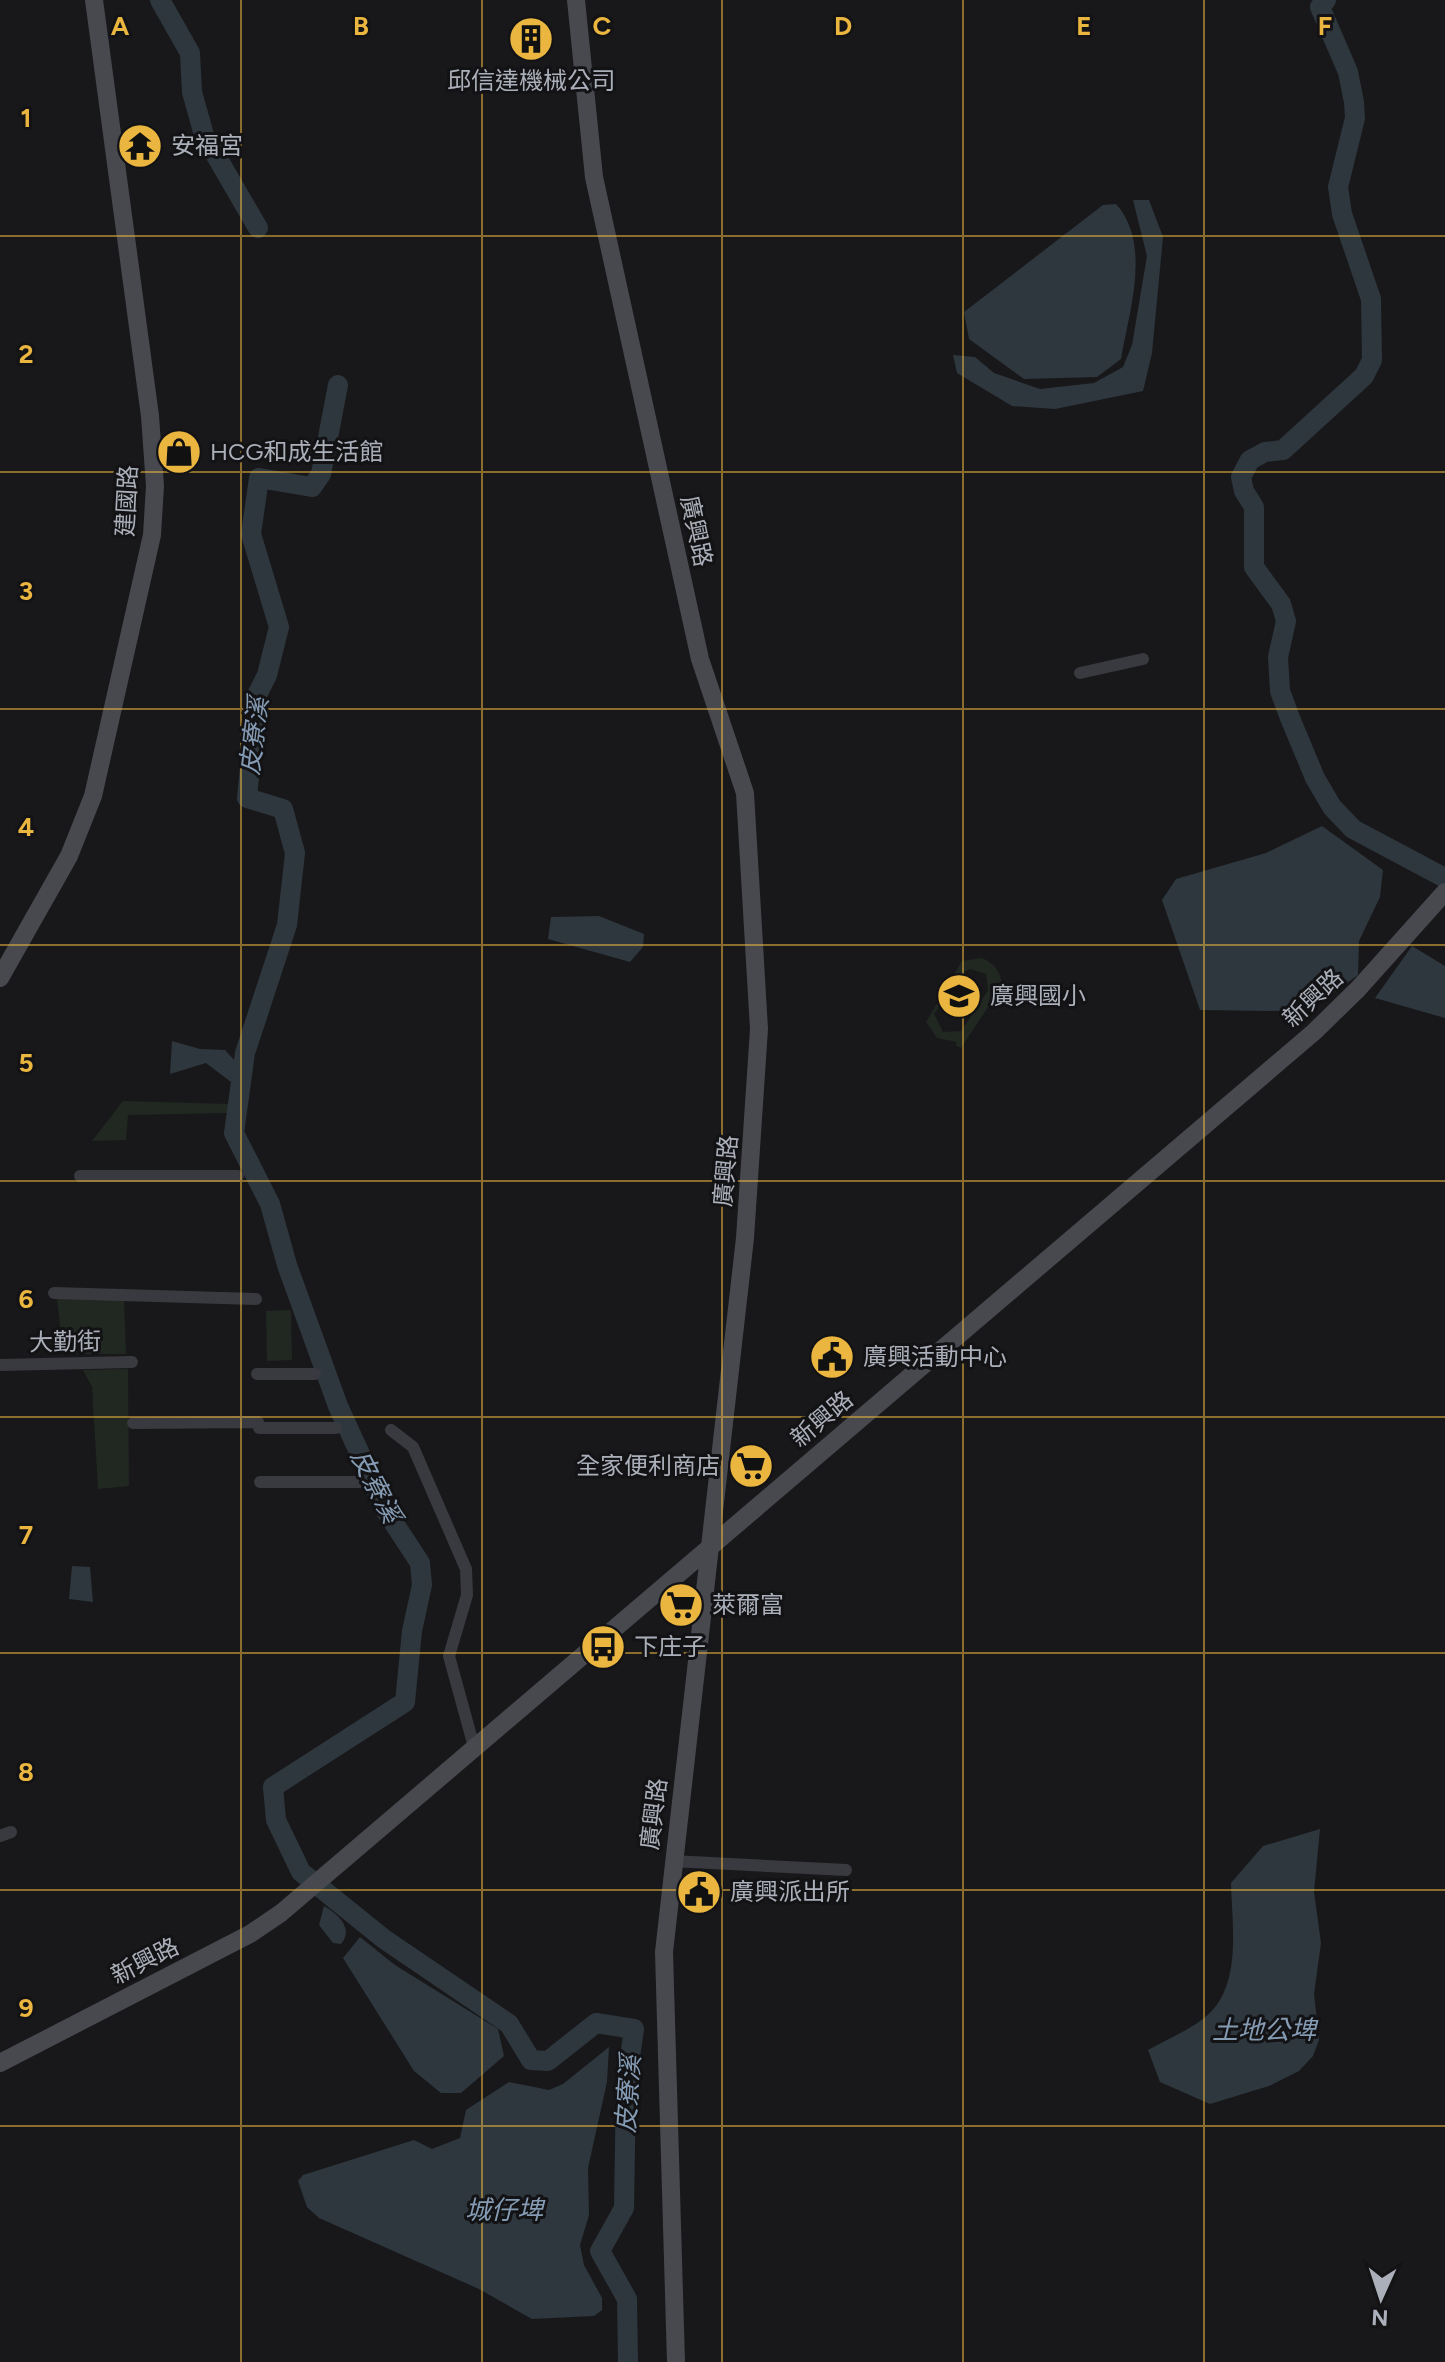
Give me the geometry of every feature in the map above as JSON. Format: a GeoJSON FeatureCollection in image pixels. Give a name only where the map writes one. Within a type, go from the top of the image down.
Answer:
{"type":"FeatureCollection","features":[{"type":"Feature","properties":{"kind":"street","name":"建國路"},"geometry":{"type":"LineString","coordinates":[[0,978],[69,856],[86,819],[116,703],[152,535],[155,486],[150,416],[94,0]]}},
{"type":"Feature","properties":{"kind":"street","name":"廣興路"},"geometry":{"type":"LineString","coordinates":[[576,0],[594,177],[700,659],[745,793],[759,1029],[757,1096],[664,1952],[676,2362]]}},
{"type":"Feature","properties":{"kind":"street"},"geometry":{"type":"LineString","coordinates":[[1080,673],[1143,659]]}},
{"type":"Feature","properties":{"kind":"street","name":"新興路"},"geometry":{"type":"LineString","coordinates":[[0,2063],[250,1934],[305,1892],[1314,1032],[1358,989],[1443,894]]}},
{"type":"Feature","properties":{"kind":"street"},"geometry":{"type":"LineString","coordinates":[[80,1176],[238,1176]]}},
{"type":"Feature","properties":{"kind":"street"},"geometry":{"type":"LineString","coordinates":[[54,1293],[256,1299]]}},
{"type":"Feature","properties":{"kind":"street","name":"大勤街"},"geometry":{"type":"LineString","coordinates":[[0,1365],[132,1362]]}},
{"type":"Feature","properties":{"kind":"street"},"geometry":{"type":"LineString","coordinates":[[257,1374],[315,1374]]}},
{"type":"Feature","properties":{"kind":"street"},"geometry":{"type":"LineString","coordinates":[[133,1423],[336,1428]]}},
{"type":"Feature","properties":{"kind":"street"},"geometry":{"type":"LineString","coordinates":[[391,1430],[413,1447],[466,1569],[467,1595],[449,1656],[474,1747]]}},
{"type":"Feature","properties":{"kind":"street"},"geometry":{"type":"LineString","coordinates":[[260,1482],[362,1482]]}},
{"type":"Feature","properties":{"kind":"street"},"geometry":{"type":"LineString","coordinates":[[672,1861],[846,1870]]}},
{"type":"Feature","properties":{"kind":"shaded area"},"geometry":{"type":"Polygon","coordinates":[[[987,960],[999,973],[1002,986],[961,1048],[955,1045],[957,1042],[937,1038],[926,1022],[962,961],[987,960]],[[970,969],[961,973],[934,1014],[943,1032],[961,1031],[988,991],[986,974],[970,969]]]}},
{"type":"Feature","properties":{"kind":"shaded area"},"geometry":{"type":"Polygon","coordinates":[[[123,1101],[229,1104],[228,1113],[128,1115],[126,1140],[92,1141],[123,1101]]]}},
{"type":"Feature","properties":{"kind":"shaded area"},"geometry":{"type":"Polygon","coordinates":[[[57,1298],[124,1299],[126,1354],[63,1354],[57,1298]]]}},
{"type":"Feature","properties":{"kind":"shaded area"},"geometry":{"type":"Polygon","coordinates":[[[291,1310],[292,1360],[267,1361],[266,1311],[291,1310]]]}},
{"type":"Feature","properties":{"kind":"shaded area"},"geometry":{"type":"Polygon","coordinates":[[[128,1369],[129,1486],[98,1489],[92,1387],[83,1370],[128,1369]]]}},
{"type":"Feature","properties":{"kind":"water"},"geometry":{"type":"Polygon","coordinates":[[[1133,200],[1149,200],[1163,237],[1152,353],[1143,391],[1055,409],[1012,406],[957,373],[953,355],[975,357],[994,373],[1040,389],[1094,383],[1123,367],[1132,345],[1147,256],[1133,200]]]}},
{"type":"Feature","properties":{"kind":"water"},"geometry":{"type":"Polygon","coordinates":[[[1116,204],[1127,220],[1136,258],[1121,359],[1097,377],[1024,379],[969,339],[964,312],[1103,205],[1116,204]]]}},
{"type":"Feature","properties":{"kind":"water"},"geometry":{"type":"Polygon","coordinates":[[[1322,826],[1383,870],[1380,897],[1359,941],[1358,975],[1321,1002],[1281,1011],[1200,1010],[1162,900],[1176,879],[1266,853],[1322,826]]]}},
{"type":"Feature","properties":{"kind":"water"},"geometry":{"type":"Polygon","coordinates":[[[599,916],[644,934],[643,947],[630,962],[548,939],[551,917],[599,916]]]}},
{"type":"Feature","properties":{"kind":"water"},"geometry":{"type":"Polygon","coordinates":[[[1412,946],[1445,966],[1445,1018],[1375,998],[1412,946]]]}},
{"type":"Feature","properties":{"kind":"water"},"geometry":{"type":"Polygon","coordinates":[[[172,1041],[200,1049],[225,1050],[236,1062],[231,1082],[206,1063],[170,1074],[172,1041]]]}},
{"type":"Feature","properties":{"kind":"water"},"geometry":{"type":"Polygon","coordinates":[[[72,1566],[90,1567],[93,1602],[69,1599],[72,1566]]]}},
{"type":"Feature","properties":{"kind":"water","name":"土地公埤"},"geometry":{"type":"Polygon","coordinates":[[[1320,1829],[1314,1892],[1321,1943],[1314,1994],[1319,2040],[1313,2056],[1299,2071],[1269,2086],[1210,2104],[1160,2082],[1148,2050],[1203,2019],[1216,2006],[1224,1991],[1232,1956],[1231,1883],[1263,1846],[1320,1829]]]}},
{"type":"Feature","properties":{"kind":"water"},"geometry":{"type":"Polygon","coordinates":[[[324,1906],[343,1922],[346,1932],[341,1944],[333,1943],[319,1925],[324,1906]]]}},
{"type":"Feature","properties":{"kind":"water"},"geometry":{"type":"Polygon","coordinates":[[[360,1937],[395,1965],[498,2029],[504,2056],[461,2093],[441,2093],[414,2071],[343,1958],[360,1937]]]}},
{"type":"Feature","properties":{"kind":"water","name":"城仔埤"},"geometry":{"type":"Polygon","coordinates":[[[609,2047],[607,2082],[588,2168],[589,2215],[580,2245],[584,2265],[602,2298],[602,2310],[594,2316],[532,2319],[479,2289],[319,2218],[307,2207],[298,2181],[303,2175],[414,2140],[432,2149],[460,2138],[466,2110],[509,2082],[549,2090],[563,2084],[609,2047]]]}},
{"type":"Feature","properties":{"kind":"waterway","name":"皮寮溪"},"geometry":{"type":"LineString","coordinates":[[160,0],[190,53],[192,92],[204,135],[258,228]]}},
{"type":"Feature","properties":{"kind":"waterway"},"geometry":{"type":"LineString","coordinates":[[1326,0],[1320,7],[1348,72],[1354,102],[1355,118],[1338,187],[1342,214],[1371,299],[1372,360],[1364,376],[1283,450],[1265,452],[1250,460],[1241,477],[1244,491],[1254,507],[1254,567],[1281,604],[1286,621],[1278,657],[1280,691],[1315,778],[1332,807],[1353,829],[1445,878]]}},
{"type":"Feature","properties":{"kind":"waterway","name":"皮寮溪"},"geometry":{"type":"LineString","coordinates":[[338,385],[321,474],[312,487],[259,478],[251,534],[279,627],[267,675],[257,695],[247,798],[283,809],[295,853],[287,925],[245,1053],[234,1133],[270,1204],[287,1265],[338,1406],[386,1511],[420,1563],[422,1585],[412,1631],[405,1702],[273,1787],[276,1820],[301,1872],[384,1939],[509,2024],[531,2060],[548,2061],[596,2023],[634,2029],[626,2085],[624,2208],[600,2251],[627,2299],[628,2362]]}},
{"type":"Feature","properties":{"kind":"place","name":"邱信達機械公司"},"geometry":{"type":"Point","coordinates":[531,39]}},
{"type":"Feature","properties":{"kind":"place","name":"安福宮"},"geometry":{"type":"Point","coordinates":[140,146]}},
{"type":"Feature","properties":{"kind":"place","name":"HCG和成生活館"},"geometry":{"type":"Point","coordinates":[179,452]}},
{"type":"Feature","properties":{"kind":"place","name":"廣興國小"},"geometry":{"type":"Point","coordinates":[959,996]}},
{"type":"Feature","properties":{"kind":"place","name":"廣興活動中心"},"geometry":{"type":"Point","coordinates":[832,1357]}},
{"type":"Feature","properties":{"kind":"place","name":"全家便利商店"},"geometry":{"type":"Point","coordinates":[751,1466]}},
{"type":"Feature","properties":{"kind":"place","name":"萊爾富"},"geometry":{"type":"Point","coordinates":[681,1605]}},
{"type":"Feature","properties":{"kind":"place","name":"下庄子"},"geometry":{"type":"Point","coordinates":[603,1647]}},
{"type":"Feature","properties":{"kind":"place","name":"廣興派出所"},"geometry":{"type":"Point","coordinates":[699,1892]}}]}
